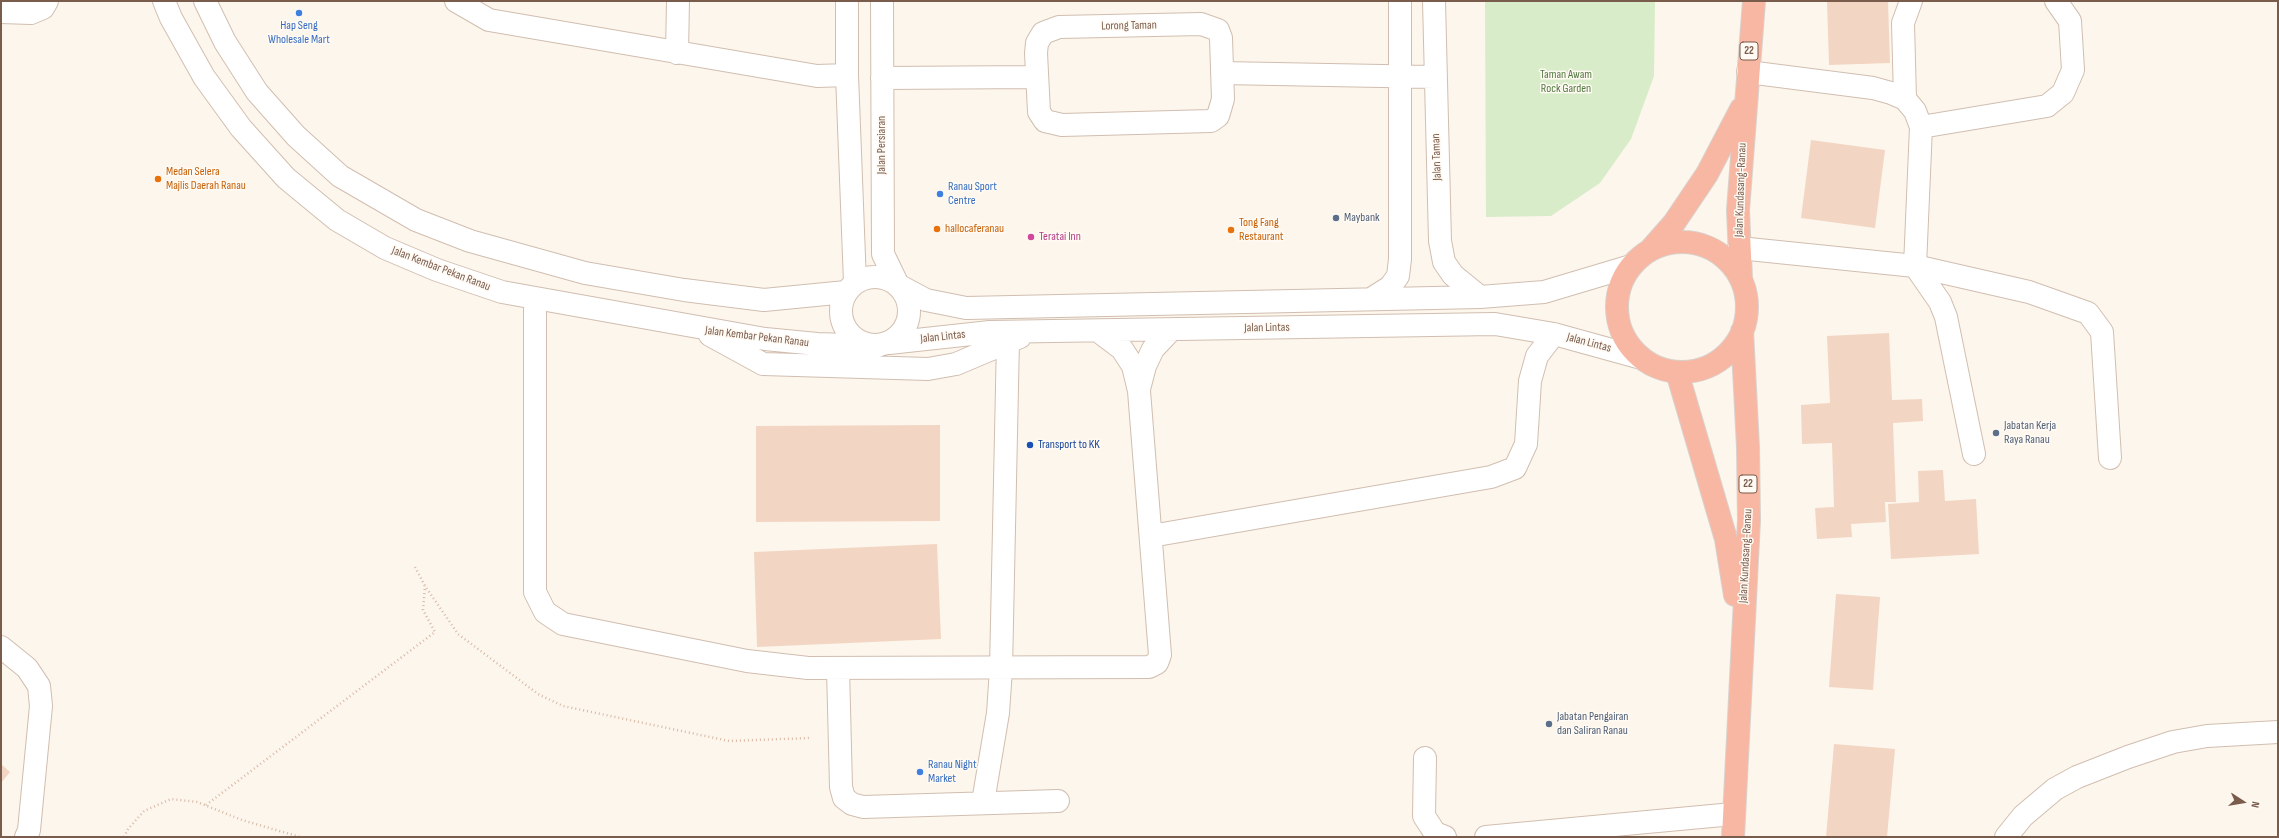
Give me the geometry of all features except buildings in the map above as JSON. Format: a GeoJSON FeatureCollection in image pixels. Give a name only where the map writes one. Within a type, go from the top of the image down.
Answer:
{"type":"FeatureCollection","features":[{"type":"Feature","properties":{"kind":"highway","name":"Jalan Kundasang-Ranau"},"geometry":{"type":"LineString","coordinates":[[1741,279],[1738,210],[1745,101],[1754,1]]}},
{"type":"Feature","properties":{"kind":"highway","name":"Jalan Kundasang-Ranau"},"geometry":{"type":"LineString","coordinates":[[1651,249],[1674,223],[1707,174],[1745,101]]}},
{"type":"Feature","properties":{"kind":"highway","name":"22"},"geometry":{"type":"LineString","coordinates":[[1671,242],[1692,242],[1713,249],[1729,262],[1741,279],[1746,296],[1746,314],[1742,331],[1731,349],[1716,362],[1697,370],[1677,372],[1658,368],[1641,358],[1628,343],[1619,324],[1617,304],[1621,284],[1631,266],[1651,249],[1671,242]]}},
{"type":"Feature","properties":{"kind":"highway","name":"Jalan Kundasang-Ranau"},"geometry":{"type":"LineString","coordinates":[[1733,837],[1748,520],[1748,447],[1742,331]]}},
{"type":"Feature","properties":{"kind":"highway","name":"Jalan Kundasang-Ranau"},"geometry":{"type":"LineString","coordinates":[[1677,372],[1726,539],[1742,636]]}},
{"type":"Feature","properties":{"kind":"street"},"geometry":{"type":"LineString","coordinates":[[1,12],[32,13],[43,8],[47,1]]}},
{"type":"Feature","properties":{"kind":"street","name":"Jalan Kembar Pekan Ranau"},"geometry":{"type":"LineString","coordinates":[[164,1],[171,18],[204,77],[241,128],[286,178],[337,220],[385,248],[437,270],[502,292],[765,340],[817,344],[884,344]]}},
{"type":"Feature","properties":{"kind":"street"},"geometry":{"type":"LineString","coordinates":[[205,1],[225,42],[257,92],[296,136],[340,176],[416,220],[470,241],[570,269],[684,290],[764,300],[850,288],[865,278],[876,277],[888,279],[926,300],[966,308],[1480,297],[1544,292],[1631,266]]}},
{"type":"Feature","properties":{"kind":"street"},"geometry":{"type":"LineString","coordinates":[[456,1],[489,20],[817,76],[847,75]]}},
{"type":"Feature","properties":{"kind":"street"},"geometry":{"type":"LineString","coordinates":[[677,52],[678,1]]}},
{"type":"Feature","properties":{"kind":"street"},"geometry":{"type":"LineString","coordinates":[[847,1],[850,288],[842,302],[843,324],[857,341],[884,344],[898,337],[910,316],[907,299],[898,285]]}},
{"type":"Feature","properties":{"kind":"street","name":"Jalan Persiaran"},"geometry":{"type":"LineString","coordinates":[[882,1],[883,254],[898,285]]}},
{"type":"Feature","properties":{"kind":"street"},"geometry":{"type":"LineString","coordinates":[[1371,299],[1390,287],[1398,276],[1400,259],[1400,1]]}},
{"type":"Feature","properties":{"kind":"street","name":"Jalan Taman"},"geometry":{"type":"LineString","coordinates":[[1434,1],[1440,241],[1444,262],[1453,274],[1480,297]]}},
{"type":"Feature","properties":{"kind":"street"},"geometry":{"type":"LineString","coordinates":[[1905,99],[1903,23],[1912,1]]}},
{"type":"Feature","properties":{"kind":"street"},"geometry":{"type":"LineString","coordinates":[[1922,127],[2047,106],[2063,93],[2073,70],[2070,21],[2056,1]]}},
{"type":"Feature","properties":{"kind":"street","name":"Lorong Taman"},"geometry":{"type":"LineString","coordinates":[[1201,24],[1211,26],[1218,30],[1221,38],[1222,73],[1222,108],[1218,116],[1211,121],[1053,124],[1045,121],[1039,112],[1036,77],[1037,43],[1043,33],[1051,29],[1067,27],[1201,24]]}},
{"type":"Feature","properties":{"kind":"street"},"geometry":{"type":"LineString","coordinates":[[1748,72],[1873,88],[1905,99],[1915,111],[1922,127],[1915,266],[1940,302],[1946,318],[1974,454]]}},
{"type":"Feature","properties":{"kind":"street"},"geometry":{"type":"LineString","coordinates":[[1222,73],[1435,77]]}},
{"type":"Feature","properties":{"kind":"street"},"geometry":{"type":"LineString","coordinates":[[882,78],[1036,77]]}},
{"type":"Feature","properties":{"kind":"street"},"geometry":{"type":"LineString","coordinates":[[1739,248],[1915,266],[2029,292],[2088,313],[2102,332],[2110,458]]}},
{"type":"Feature","properties":{"kind":"street"},"geometry":{"type":"LineString","coordinates":[[535,298],[535,592],[545,612],[563,624],[739,659],[808,668],[1001,669],[1149,667],[1157,664],[1160,655],[1139,391],[1133,366],[1122,349],[1098,331]]}},
{"type":"Feature","properties":{"kind":"street","name":"Jalan Lintas"},"geometry":{"type":"LineString","coordinates":[[884,344],[990,332],[1495,324],[1554,334],[1641,358]]}},
{"type":"Feature","properties":{"kind":"street"},"geometry":{"type":"LineString","coordinates":[[699,329],[764,364],[928,369],[956,364],[1008,340],[1037,332]]}},
{"type":"Feature","properties":{"kind":"street"},"geometry":{"type":"LineString","coordinates":[[1139,391],[1145,366],[1153,349],[1171,330]]}},
{"type":"Feature","properties":{"kind":"street"},"geometry":{"type":"LineString","coordinates":[[1151,536],[1491,477],[1514,468],[1526,444],[1530,381],[1537,356],[1554,334]]}},
{"type":"Feature","properties":{"kind":"street"},"geometry":{"type":"LineString","coordinates":[[983,802],[998,713],[1001,669],[1008,340]]}},
{"type":"Feature","properties":{"kind":"street"},"geometry":{"type":"LineString","coordinates":[[1,647],[27,668],[39,686],[41,706],[29,830],[26,837]]}},
{"type":"Feature","properties":{"kind":"street"},"geometry":{"type":"LineString","coordinates":[[838,668],[841,787],[844,798],[852,804],[863,807],[983,802],[1058,801]]}},
{"type":"Feature","properties":{"kind":"street"},"geometry":{"type":"LineString","coordinates":[[2006,837],[2028,811],[2055,789],[2077,777],[2128,757],[2173,742],[2206,736],[2278,732]]}},
{"type":"Feature","properties":{"kind":"street"},"geometry":{"type":"LineString","coordinates":[[1425,758],[1424,816],[1435,833],[1444,837]]}},
{"type":"Feature","properties":{"kind":"street"},"geometry":{"type":"LineString","coordinates":[[1486,837],[1733,814]]}},
{"type":"Feature","properties":{"kind":"path"},"geometry":{"type":"LineString","coordinates":[[415,567],[425,586],[458,634],[538,694],[563,706],[729,741],[840,738]]}},
{"type":"Feature","properties":{"kind":"path"},"geometry":{"type":"LineString","coordinates":[[206,805],[435,632],[423,610],[425,586]]}},
{"type":"Feature","properties":{"kind":"path"},"geometry":{"type":"LineString","coordinates":[[124,837],[128,829],[144,810],[171,799],[197,802],[242,820],[300,837]]}},
{"type":"Feature","properties":{"kind":"green space","name":"Taman Awam Rock Garden"},"geometry":{"type":"Polygon","coordinates":[[[1485,1],[1655,1],[1654,76],[1631,139],[1600,183],[1551,216],[1486,217],[1485,1]]]}},
{"type":"Feature","properties":{"kind":"place","name":"Hap Seng Wholesale Mart"},"geometry":{"type":"Point","coordinates":[299,13]}},
{"type":"Feature","properties":{"kind":"place","name":"Medan Selera Majlis Daerah Ranau"},"geometry":{"type":"Point","coordinates":[158,179]}},
{"type":"Feature","properties":{"kind":"place","name":"Ranau Sport Centre"},"geometry":{"type":"Point","coordinates":[940,194]}},
{"type":"Feature","properties":{"kind":"place","name":"Maybank"},"geometry":{"type":"Point","coordinates":[1336,218]}},
{"type":"Feature","properties":{"kind":"place","name":"hallocaferanau"},"geometry":{"type":"Point","coordinates":[937,229]}},
{"type":"Feature","properties":{"kind":"place","name":"Tong Fang Restaurant"},"geometry":{"type":"Point","coordinates":[1231,230]}},
{"type":"Feature","properties":{"kind":"place","name":"Teratai Inn"},"geometry":{"type":"Point","coordinates":[1031,237]}},
{"type":"Feature","properties":{"kind":"place","name":"Jabatan Kerja Raya Ranau"},"geometry":{"type":"Point","coordinates":[1996,433]}},
{"type":"Feature","properties":{"kind":"place","name":"Transport to KK"},"geometry":{"type":"Point","coordinates":[1030,445]}},
{"type":"Feature","properties":{"kind":"place","name":"Jabatan Pengairan dan Saliran Ranau"},"geometry":{"type":"Point","coordinates":[1549,724]}},
{"type":"Feature","properties":{"kind":"place","name":"Ranau Night Market"},"geometry":{"type":"Point","coordinates":[920,772]}}]}
